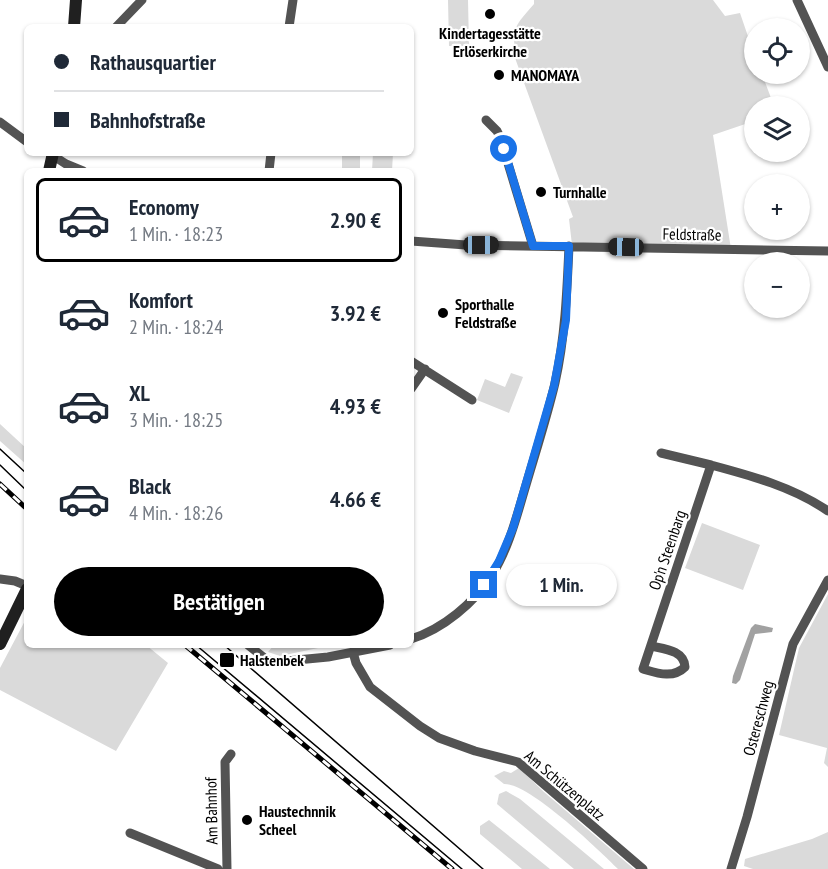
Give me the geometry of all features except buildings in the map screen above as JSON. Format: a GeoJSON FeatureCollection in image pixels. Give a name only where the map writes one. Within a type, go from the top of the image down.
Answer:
{"type":"FeatureCollection","features":[{"type":"Feature","properties":{"kind":"main road"},"geometry":{"type":"LineString","coordinates":[[74,24],[76,0]]}},
{"type":"Feature","properties":{"kind":"main road"},"geometry":{"type":"LineString","coordinates":[[0,644],[24,594]]}},
{"type":"Feature","properties":{"kind":"street"},"geometry":{"type":"LineString","coordinates":[[119,24],[142,0]]}},
{"type":"Feature","properties":{"kind":"street"},"geometry":{"type":"LineString","coordinates":[[289,24],[293,0]]}},
{"type":"Feature","properties":{"kind":"street"},"geometry":{"type":"LineString","coordinates":[[797,0],[828,67]]}},
{"type":"Feature","properties":{"kind":"street"},"geometry":{"type":"LineString","coordinates":[[486,120],[500,137],[533,246]]}},
{"type":"Feature","properties":{"kind":"street"},"geometry":{"type":"LineString","coordinates":[[0,122],[24,140]]}},
{"type":"Feature","properties":{"kind":"street"},"geometry":{"type":"LineString","coordinates":[[54,156],[77,168]]}},
{"type":"Feature","properties":{"kind":"street","name":"Feldstraße"},"geometry":{"type":"LineString","coordinates":[[414,241],[533,246],[828,250]]}},
{"type":"Feature","properties":{"kind":"street"},"geometry":{"type":"LineString","coordinates":[[414,638],[426,634],[475,596],[492,574],[513,528],[555,382],[566,320],[569,246]]}},
{"type":"Feature","properties":{"kind":"street"},"geometry":{"type":"LineString","coordinates":[[414,363],[472,400]]}},
{"type":"Feature","properties":{"kind":"street"},"geometry":{"type":"LineString","coordinates":[[414,385],[425,369]]}},
{"type":"Feature","properties":{"kind":"street"},"geometry":{"type":"LineString","coordinates":[[661,453],[768,480],[828,511]]}},
{"type":"Feature","properties":{"kind":"street","name":"Op'n Steenbarg"},"geometry":{"type":"LineString","coordinates":[[651,646],[711,465]]}},
{"type":"Feature","properties":{"kind":"street"},"geometry":{"type":"LineString","coordinates":[[0,579],[15,581],[24,586]]}},
{"type":"Feature","properties":{"kind":"street","name":"Ostereschweg"},"geometry":{"type":"LineString","coordinates":[[731,869],[755,790],[793,644],[828,580]]}},
{"type":"Feature","properties":{"kind":"street"},"geometry":{"type":"LineString","coordinates":[[252,648],[267,660],[276,662],[374,648]]}},
{"type":"Feature","properties":{"kind":"street","name":"Am Schützenplatz"},"geometry":{"type":"LineString","coordinates":[[353,652],[356,663],[370,687],[420,726],[439,738],[475,751],[518,762],[643,869]]}},
{"type":"Feature","properties":{"kind":"street","name":"Am Bahnhof"},"geometry":{"type":"LineString","coordinates":[[227,869],[225,762],[231,754]]}},
{"type":"Feature","properties":{"kind":"street","name":"Am Bahnhof"},"geometry":{"type":"LineString","coordinates":[[130,832],[218,869]]}},
{"type":"Feature","properties":{"kind":"shaded area"},"geometry":{"type":"Polygon","coordinates":[[[448,0],[468,0],[469,46],[449,46],[448,0]]]}},
{"type":"Feature","properties":{"kind":"shaded area"},"geometry":{"type":"Polygon","coordinates":[[[534,0],[713,0],[725,16],[740,13],[744,25],[744,84],[766,84],[770,96],[744,96],[744,124],[713,135],[731,249],[572,245],[569,219],[573,217],[515,58],[516,28],[534,4],[534,0]]]}},
{"type":"Feature","properties":{"kind":"shaded area"},"geometry":{"type":"Polygon","coordinates":[[[342,156],[360,156],[360,168],[342,168],[342,156]]]}},
{"type":"Feature","properties":{"kind":"shaded area"},"geometry":{"type":"Polygon","coordinates":[[[373,156],[393,156],[392,168],[372,168],[373,156]]]}},
{"type":"Feature","properties":{"kind":"shaded area"},"geometry":{"type":"Polygon","coordinates":[[[511,373],[523,377],[509,413],[477,400],[485,379],[505,387],[511,373]]]}},
{"type":"Feature","properties":{"kind":"shaded area"},"geometry":{"type":"Polygon","coordinates":[[[0,424],[24,446],[24,462],[0,441],[0,424]]]}},
{"type":"Feature","properties":{"kind":"shaded area"},"geometry":{"type":"Polygon","coordinates":[[[702,523],[760,545],[743,590],[685,568],[702,523]]]}},
{"type":"Feature","properties":{"kind":"shaded area"},"geometry":{"type":"Polygon","coordinates":[[[828,594],[828,767],[824,763],[827,748],[779,735],[799,648],[828,594]]]}},
{"type":"Feature","properties":{"kind":"shaded area"},"geometry":{"type":"Polygon","coordinates":[[[24,623],[24,648],[150,648],[168,663],[116,751],[0,690],[0,668],[24,623]]]}},
{"type":"Feature","properties":{"kind":"shaded area"},"geometry":{"type":"Polygon","coordinates":[[[755,624],[773,628],[772,632],[755,634],[740,680],[736,684],[732,683],[751,628],[755,624]]]}},
{"type":"Feature","properties":{"kind":"shaded area"},"geometry":{"type":"Polygon","coordinates":[[[271,648],[318,648],[280,656],[268,652],[271,648]]]}},
{"type":"Feature","properties":{"kind":"shaded area"},"geometry":{"type":"Polygon","coordinates":[[[519,768],[634,869],[618,869],[546,805],[530,794],[504,784],[494,776],[504,771],[511,773],[519,768]]]}},
{"type":"Feature","properties":{"kind":"shaded area"},"geometry":{"type":"Polygon","coordinates":[[[506,791],[520,799],[604,869],[574,869],[497,804],[499,794],[506,791]]]}},
{"type":"Feature","properties":{"kind":"shaded area"},"geometry":{"type":"Polygon","coordinates":[[[489,820],[550,869],[522,869],[480,834],[480,826],[489,820]]]}},
{"type":"Feature","properties":{"kind":"shaded area"},"geometry":{"type":"Polygon","coordinates":[[[828,832],[828,869],[753,869],[744,866],[745,859],[828,832]]]}},
{"type":"Feature","properties":{"kind":"tram line"},"geometry":{"type":"LineString","coordinates":[[0,449],[24,471]]}},
{"type":"Feature","properties":{"kind":"tram line"},"geometry":{"type":"LineString","coordinates":[[0,465],[24,488]]}},
{"type":"Feature","properties":{"kind":"tram line"},"geometry":{"type":"LineString","coordinates":[[200,648],[462,869]]}},
{"type":"Feature","properties":{"kind":"tram line"},"geometry":{"type":"LineString","coordinates":[[227,648],[483,869]]}},
{"type":"Feature","properties":{"kind":"railway"},"geometry":{"type":"LineString","coordinates":[[0,484],[24,506]]}},
{"type":"Feature","properties":{"kind":"railway"},"geometry":{"type":"LineString","coordinates":[[189,648],[452,869]]}},
{"type":"Feature","properties":{"kind":"place","name":"Kindertagesstätte Erlöserkirche"},"geometry":{"type":"Point","coordinates":[490,14]}},
{"type":"Feature","properties":{"kind":"place","name":"MANOMAYA"},"geometry":{"type":"Point","coordinates":[499,75]}},
{"type":"Feature","properties":{"kind":"place","name":"Turnhalle"},"geometry":{"type":"Point","coordinates":[541,192]}},
{"type":"Feature","properties":{"kind":"place","name":"Sporthalle Feldstraße"},"geometry":{"type":"Point","coordinates":[443,313]}},
{"type":"Feature","properties":{"kind":"place","name":"Halstenbek"},"geometry":{"type":"Point","coordinates":[227,660]}},
{"type":"Feature","properties":{"kind":"place","name":"Haustechnnik Scheel"},"geometry":{"type":"Point","coordinates":[247,820]}},
{"type":"Feature","properties":{"kind":"route"},"geometry":{"type":"LineString","coordinates":[[484,585],[499,561],[517,517],[554,386],[566,320],[569,246],[533,246],[504,149]]}}]}
